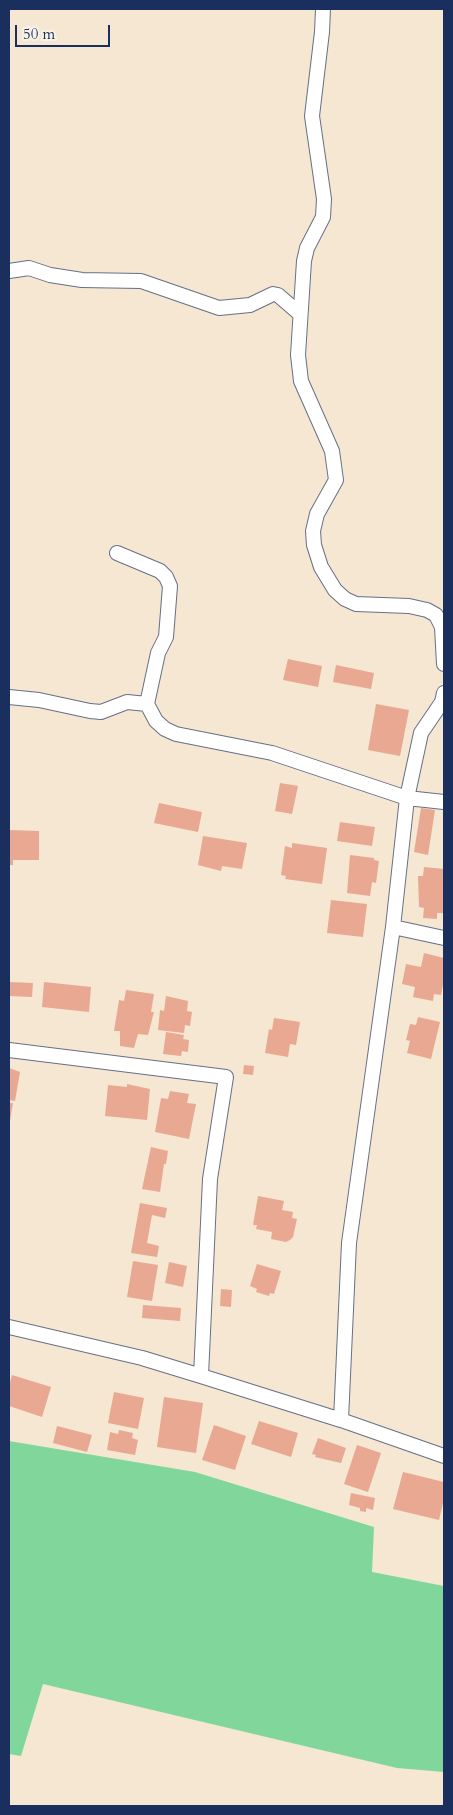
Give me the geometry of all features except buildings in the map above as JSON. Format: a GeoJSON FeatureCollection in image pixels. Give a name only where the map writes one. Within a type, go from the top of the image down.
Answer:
{"type":"FeatureCollection","features":[{"type":"Feature","properties":{"kind":"street"},"geometry":{"type":"LineString","coordinates":[[323,9],[312,116],[324,199],[323,217],[305,254],[298,355],[301,381],[332,451],[336,480],[317,514],[313,531],[314,545],[321,567],[335,590],[345,599],[356,604],[409,606],[427,610],[436,615],[442,627],[444,664]]}},
{"type":"Feature","properties":{"kind":"street"},"geometry":{"type":"LineString","coordinates":[[9,271],[29,268],[50,275],[82,280],[141,281],[219,308],[250,305],[273,294],[278,295],[300,314]]}},
{"type":"Feature","properties":{"kind":"street"},"geometry":{"type":"LineString","coordinates":[[117,553],[160,572],[166,577],[170,586],[166,638],[158,653],[147,704],[156,721],[165,729],[176,734],[272,753],[407,798],[444,802]]}},
{"type":"Feature","properties":{"kind":"street"},"geometry":{"type":"LineString","coordinates":[[341,1420],[348,1243],[393,927],[407,798],[421,733],[442,702],[444,693]]}},
{"type":"Feature","properties":{"kind":"street"},"geometry":{"type":"LineString","coordinates":[[9,697],[39,700],[101,712],[127,702],[147,704]]}},
{"type":"Feature","properties":{"kind":"street"},"geometry":{"type":"LineString","coordinates":[[393,927],[444,938]]}},
{"type":"Feature","properties":{"kind":"street"},"geometry":{"type":"LineString","coordinates":[[9,1050],[226,1077],[210,1179],[201,1376]]}},
{"type":"Feature","properties":{"kind":"street"},"geometry":{"type":"LineString","coordinates":[[9,1327],[142,1358],[341,1420],[444,1456]]}},
{"type":"Feature","properties":{"kind":"green space"},"geometry":{"type":"Polygon","coordinates":[[[9,1441],[195,1472],[374,1527],[372,1572],[444,1586],[444,1772],[397,1768],[43,1684],[21,1756],[9,1754],[9,1441]]]}}]}
